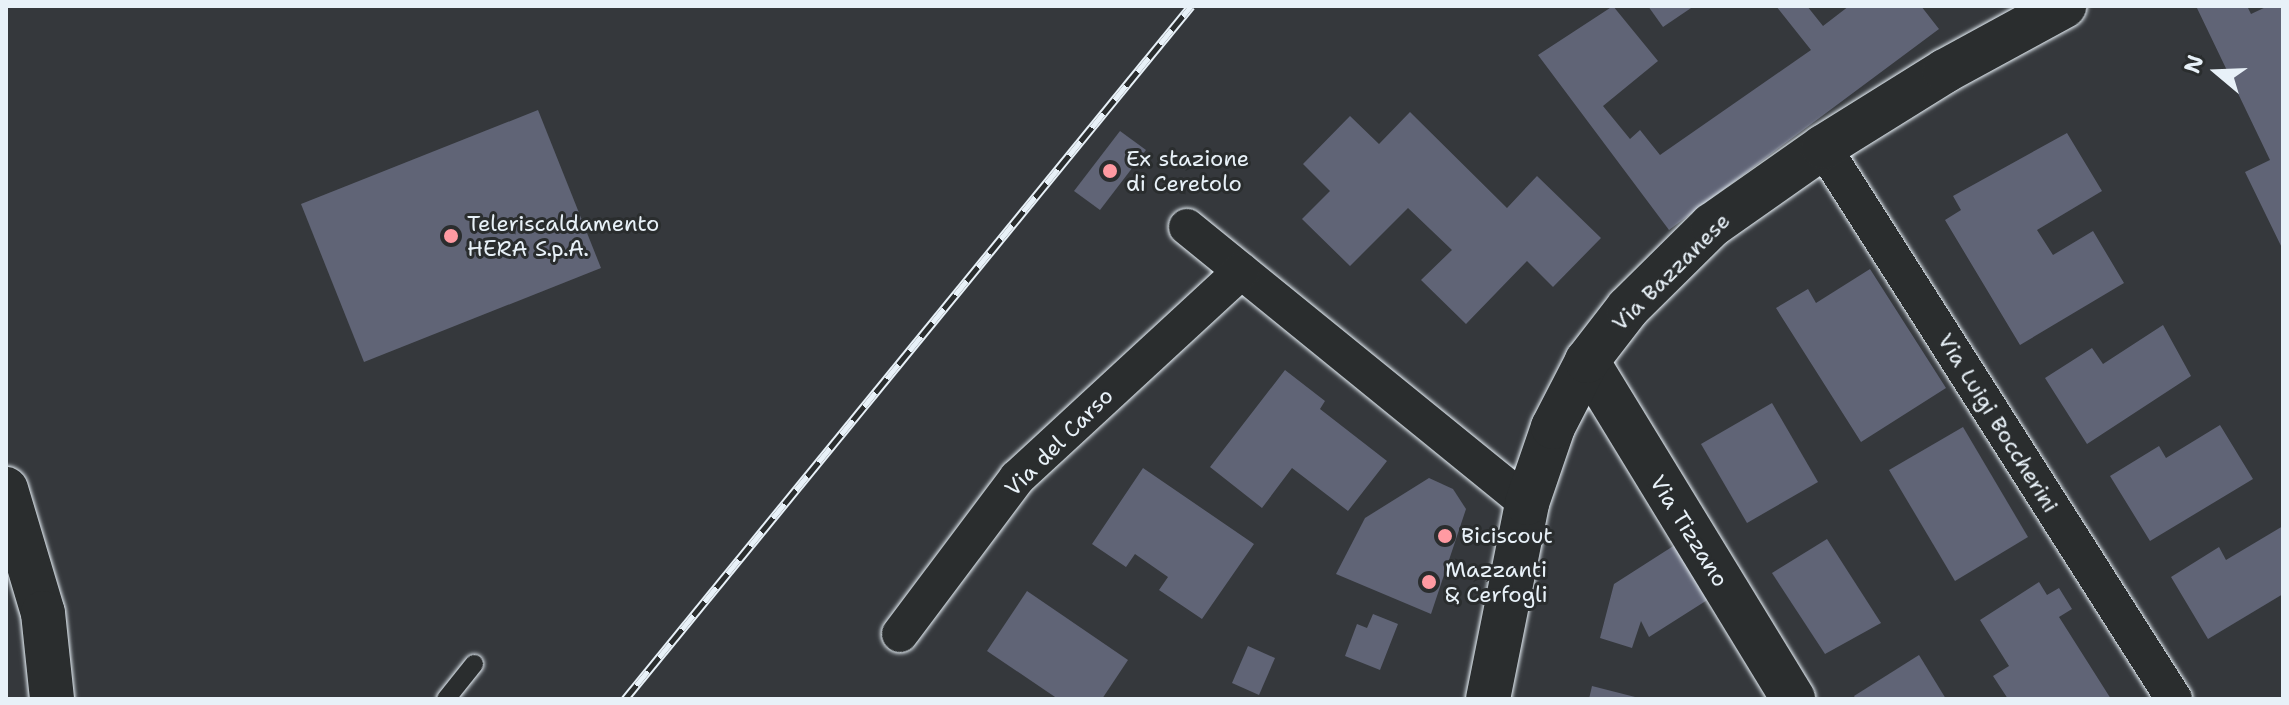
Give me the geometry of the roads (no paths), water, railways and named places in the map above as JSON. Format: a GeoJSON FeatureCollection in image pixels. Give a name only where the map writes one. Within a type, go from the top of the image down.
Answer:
{"type":"FeatureCollection","features":[{"type":"Feature","properties":{"kind":"main road","name":"Via Bazzanese"},"geometry":{"type":"LineString","coordinates":[[1488,699],[1527,503],[1553,427],[1587,361],[1628,308],[1712,225],[1823,147],[1945,71],[2064,6]]}},
{"type":"Feature","properties":{"kind":"main road","name":"Via Tizzano"},"geometry":{"type":"LineString","coordinates":[[1587,361],[1793,699]]}},
{"type":"Feature","properties":{"kind":"main road"},"geometry":{"type":"LineString","coordinates":[[6,489],[43,613],[52,699]]}},
{"type":"Feature","properties":{"kind":"street","name":"Via Luigi Boccherini"},"geometry":{"type":"LineString","coordinates":[[1823,147],[2174,699]]}},
{"type":"Feature","properties":{"kind":"street"},"geometry":{"type":"LineString","coordinates":[[1187,227],[1527,503]]}},
{"type":"Feature","properties":{"kind":"street","name":"Via del Carso"},"geometry":{"type":"LineString","coordinates":[[900,634],[1017,478],[1241,271]]}},
{"type":"Feature","properties":{"kind":"lane"},"geometry":{"type":"LineString","coordinates":[[446,699],[474,664]]}},
{"type":"Feature","properties":{"kind":"railway"},"geometry":{"type":"LineString","coordinates":[[625,699],[1191,6]]}},
{"type":"Feature","properties":{"kind":"place","name":"Ex stazione di Ceretolo"},"geometry":{"type":"Point","coordinates":[1110,171]}},
{"type":"Feature","properties":{"kind":"place","name":"Teleriscaldamento HERA S.p.A."},"geometry":{"type":"Point","coordinates":[451,236]}},
{"type":"Feature","properties":{"kind":"place","name":"Biciscout"},"geometry":{"type":"Point","coordinates":[1445,536]}},
{"type":"Feature","properties":{"kind":"place","name":"Mazzanti & Cerfogli"},"geometry":{"type":"Point","coordinates":[1429,582]}}]}
